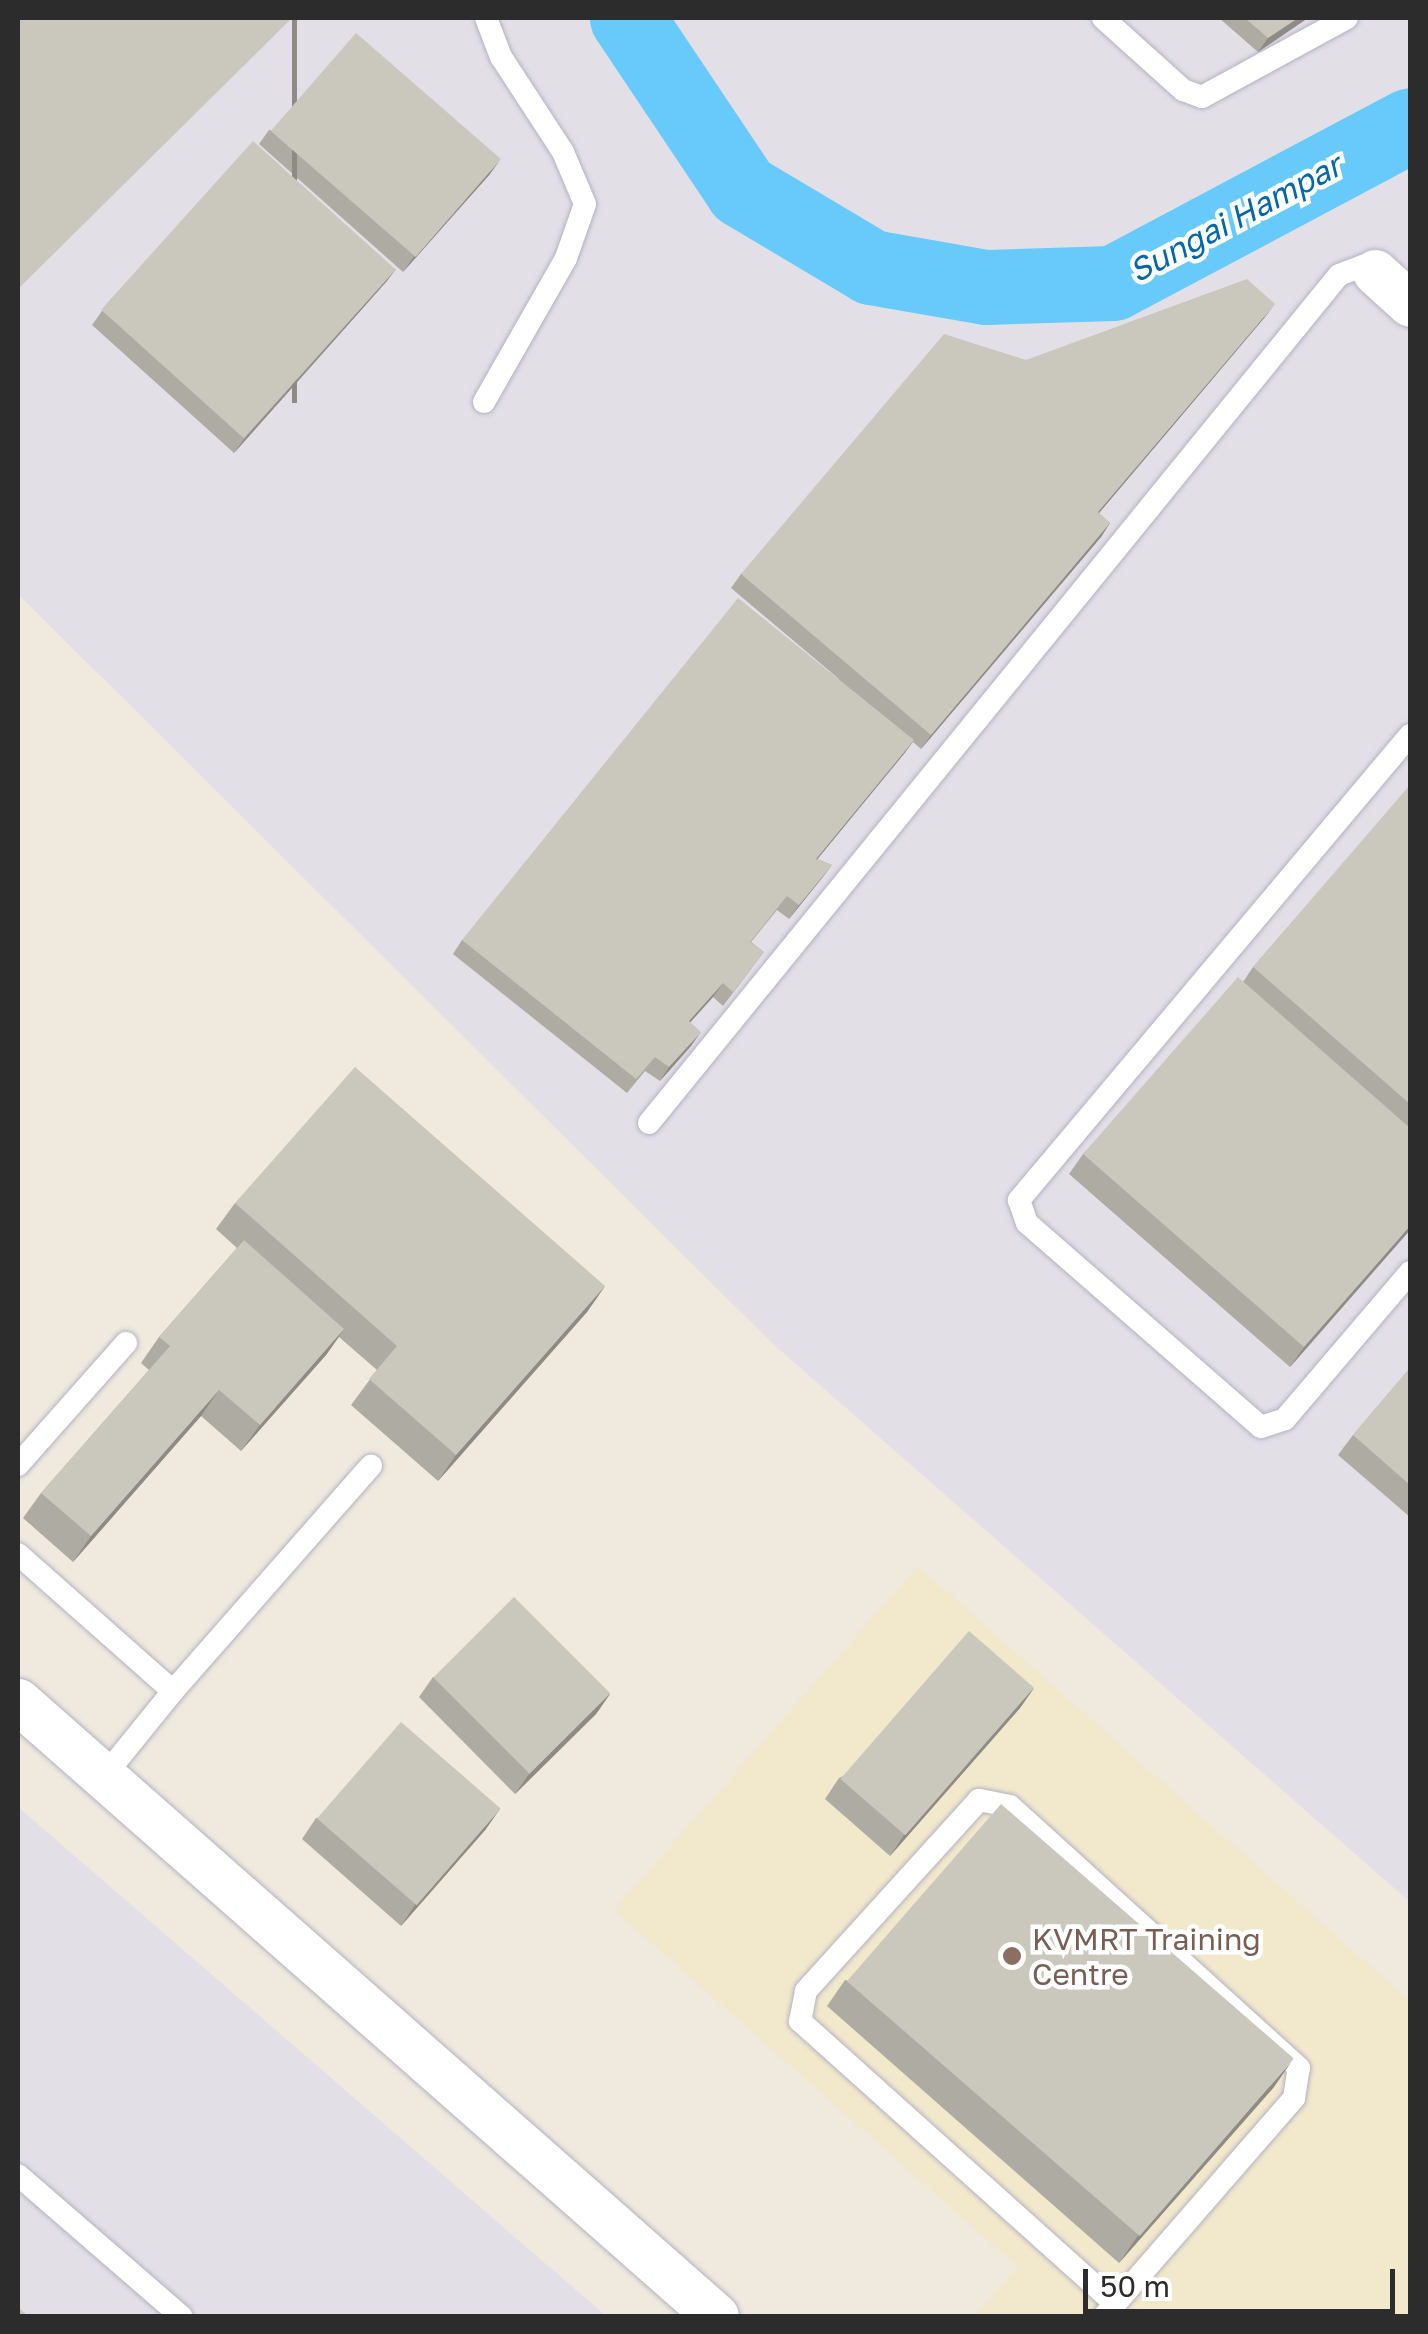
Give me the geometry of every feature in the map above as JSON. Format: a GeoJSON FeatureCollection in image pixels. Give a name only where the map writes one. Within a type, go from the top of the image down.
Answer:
{"type":"FeatureCollection","features":[{"type":"Feature","properties":{"kind":"street"},"geometry":{"type":"LineString","coordinates":[[1375,272],[1410,304]]}},
{"type":"Feature","properties":{"kind":"street"},"geometry":{"type":"LineString","coordinates":[[18,1701],[101,1780],[716,2316]]}},
{"type":"Feature","properties":{"kind":"lane"},"geometry":{"type":"LineString","coordinates":[[484,402],[566,258],[585,204],[563,152],[500,58],[486,18]]}},
{"type":"Feature","properties":{"kind":"lane"},"geometry":{"type":"LineString","coordinates":[[1103,18],[1182,90],[1202,97],[1347,18]]}},
{"type":"Feature","properties":{"kind":"lane"},"geometry":{"type":"LineString","coordinates":[[650,1123],[1339,275],[1363,266],[1375,272]]}},
{"type":"Feature","properties":{"kind":"lane"},"geometry":{"type":"LineString","coordinates":[[1410,735],[1019,1200],[1027,1223],[1261,1427],[1285,1419],[1410,1272]]}},
{"type":"Feature","properties":{"kind":"lane"},"geometry":{"type":"LineString","coordinates":[[18,1465],[126,1343]]}},
{"type":"Feature","properties":{"kind":"lane"},"geometry":{"type":"LineString","coordinates":[[101,1780],[371,1466]]}},
{"type":"Feature","properties":{"kind":"lane"},"geometry":{"type":"LineString","coordinates":[[18,1554],[174,1691]]}},
{"type":"Feature","properties":{"kind":"lane"},"geometry":{"type":"LineString","coordinates":[[979,1800],[1010,1806],[1300,2068],[1294,2098],[1110,2310],[800,2022],[806,1991],[979,1800]]}},
{"type":"Feature","properties":{"kind":"lane"},"geometry":{"type":"LineString","coordinates":[[18,2175],[181,2316]]}},
{"type":"Feature","properties":{"kind":"shaded area"},"geometry":{"type":"Polygon","coordinates":[[[18,18],[1410,18],[1410,1902],[772,1343],[18,594],[18,18]]]}},
{"type":"Feature","properties":{"kind":"shaded area","name":"KVMRT Training Centre"},"geometry":{"type":"Polygon","coordinates":[[[918,1566],[1410,2001],[1410,2316],[974,2316],[1018,2267],[614,1910],[918,1566]]]}},
{"type":"Feature","properties":{"kind":"shaded area"},"geometry":{"type":"Polygon","coordinates":[[[18,1807],[606,2316],[18,2316],[18,1807]]]}},
{"type":"Feature","properties":{"kind":"building"},"geometry":{"type":"Polygon","coordinates":[[[18,18],[292,18],[18,289],[18,18]]]}},
{"type":"Feature","properties":{"kind":"building"},"geometry":{"type":"Polygon","coordinates":[[[1245,18],[1298,18],[1268,38],[1245,18]]]}},
{"type":"Feature","properties":{"kind":"building"},"geometry":{"type":"Polygon","coordinates":[[[356,33],[501,159],[416,257],[271,131],[356,33]]]}},
{"type":"Feature","properties":{"kind":"building"},"geometry":{"type":"Polygon","coordinates":[[[253,141],[396,269],[244,438],[101,310],[253,141]]]}},
{"type":"Feature","properties":{"kind":"building"},"geometry":{"type":"Polygon","coordinates":[[[1247,279],[1275,304],[1098,512],[1110,523],[931,735],[741,574],[944,334],[1026,360],[1247,279]]]}},
{"type":"Feature","properties":{"kind":"building"},"geometry":{"type":"Polygon","coordinates":[[[738,598],[914,740],[816,859],[832,865],[799,905],[787,896],[750,942],[764,952],[733,992],[723,983],[689,1021],[701,1032],[669,1067],[655,1057],[636,1079],[462,940],[738,598]]]}},
{"type":"Feature","properties":{"kind":"building"},"geometry":{"type":"Polygon","coordinates":[[[1410,787],[1410,1104],[1253,967],[1410,787]]]}},
{"type":"Feature","properties":{"kind":"building"},"geometry":{"type":"Polygon","coordinates":[[[1238,977],[1410,1128],[1410,1226],[1304,1347],[1083,1154],[1238,977]]]}},
{"type":"Feature","properties":{"kind":"building"},"geometry":{"type":"Polygon","coordinates":[[[355,1067],[605,1286],[456,1455],[369,1379],[397,1346],[235,1203],[355,1067]]]}},
{"type":"Feature","properties":{"kind":"building"},"geometry":{"type":"Polygon","coordinates":[[[244,1240],[344,1329],[260,1425],[219,1390],[91,1536],[41,1493],[170,1346],[159,1337],[244,1240]]]}},
{"type":"Feature","properties":{"kind":"building"},"geometry":{"type":"Polygon","coordinates":[[[1410,1368],[1410,1485],[1353,1435],[1410,1368]]]}},
{"type":"Feature","properties":{"kind":"building"},"geometry":{"type":"Polygon","coordinates":[[[514,1597],[610,1693],[530,1774],[433,1678],[514,1597]]]}},
{"type":"Feature","properties":{"kind":"building"},"geometry":{"type":"Polygon","coordinates":[[[969,1631],[1034,1687],[905,1835],[840,1779],[969,1631]]]}},
{"type":"Feature","properties":{"kind":"building"},"geometry":{"type":"Polygon","coordinates":[[[401,1722],[501,1809],[417,1905],[317,1819],[401,1722]]]}},
{"type":"Feature","properties":{"kind":"building"},"geometry":{"type":"Polygon","coordinates":[[[1001,1804],[1294,2059],[1140,2236],[847,1981],[1001,1804]]]}},
{"type":"Feature","properties":{"kind":"waterway","name":"Sungai Hampar"},"geometry":{"type":"LineString","coordinates":[[627,18],[742,190],[871,267],[986,287],[1113,283],[1410,125]]}},
{"type":"Feature","properties":{"kind":"place","name":"KVMRT Training Centre"},"geometry":{"type":"Point","coordinates":[1012,1956]}}]}
